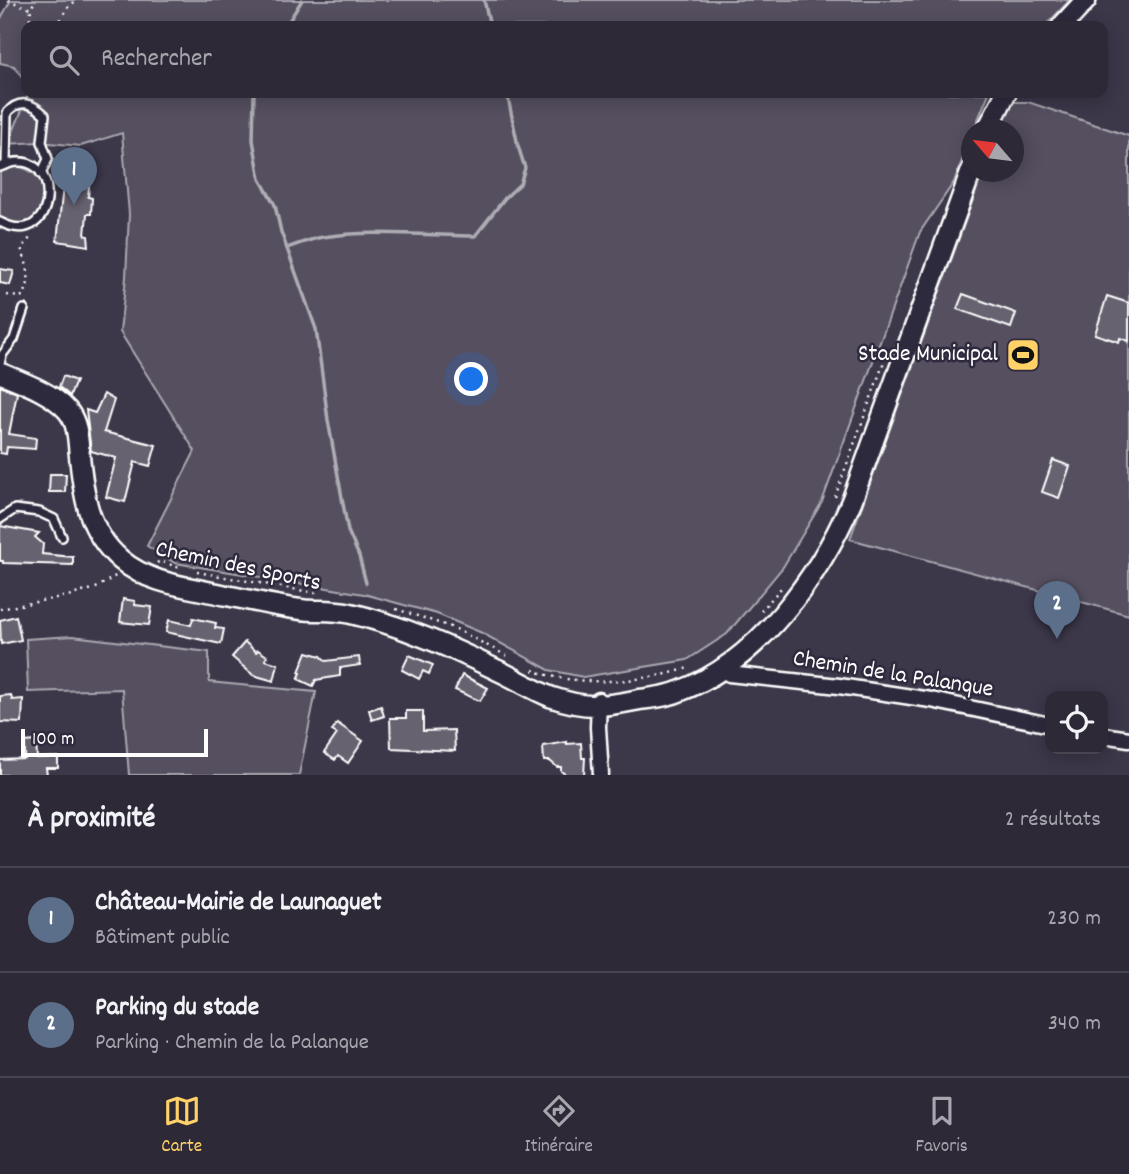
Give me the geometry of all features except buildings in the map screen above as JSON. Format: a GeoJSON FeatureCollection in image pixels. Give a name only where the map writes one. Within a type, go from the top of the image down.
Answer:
{"type":"FeatureCollection","features":[{"type":"Feature","properties":{"kind":"street"},"geometry":{"type":"LineString","coordinates":[[1067,21],[1086,0]]}},
{"type":"Feature","properties":{"kind":"street"},"geometry":{"type":"LineString","coordinates":[[993,119],[1003,98]]}},
{"type":"Feature","properties":{"kind":"street","name":"Chemin des Sports"},"geometry":{"type":"LineString","coordinates":[[0,373],[56,401],[67,410],[75,422],[87,509],[93,526],[122,561],[143,574],[165,582],[271,605],[346,612],[395,626],[457,650],[532,687],[598,704],[703,681],[742,656],[810,575],[842,525],[966,182]]}},
{"type":"Feature","properties":{"kind":"street","name":"Chemin de la Palanque"},"geometry":{"type":"LineString","coordinates":[[729,674],[918,698],[1045,724]]}},
{"type":"Feature","properties":{"kind":"street"},"geometry":{"type":"LineString","coordinates":[[598,704],[601,775]]}},
{"type":"Feature","properties":{"kind":"street"},"geometry":{"type":"LineString","coordinates":[[1108,736],[1129,739]]}},
{"type":"Feature","properties":{"kind":"lane"},"geometry":{"type":"LineString","coordinates":[[0,222],[19,227],[34,222],[47,207],[49,195],[47,184],[32,166],[20,163],[3,166],[7,113],[12,106],[36,106],[45,115],[42,142],[48,159],[41,174]]}},
{"type":"Feature","properties":{"kind":"lane"},"geometry":{"type":"LineString","coordinates":[[0,364],[2,355],[14,339],[24,309]]}},
{"type":"Feature","properties":{"kind":"lane"},"geometry":{"type":"LineString","coordinates":[[0,519],[15,509],[39,512],[54,519],[62,537]]}},
{"type":"Feature","properties":{"kind":"path"},"geometry":{"type":"LineString","coordinates":[[8,0],[31,9]]}},
{"type":"Feature","properties":{"kind":"path"},"geometry":{"type":"LineString","coordinates":[[30,21],[35,0]]}},
{"type":"Feature","properties":{"kind":"path"},"geometry":{"type":"LineString","coordinates":[[60,21],[67,8],[77,0]]}},
{"type":"Feature","properties":{"kind":"path"},"geometry":{"type":"LineString","coordinates":[[7,295],[23,296],[28,287],[28,270],[21,248],[39,229],[34,222]]}},
{"type":"Feature","properties":{"kind":"path"},"geometry":{"type":"LineString","coordinates":[[835,498],[886,356]]}},
{"type":"Feature","properties":{"kind":"path"},"geometry":{"type":"LineString","coordinates":[[0,609],[72,595],[96,588],[118,575],[124,577]]}},
{"type":"Feature","properties":{"kind":"path"},"geometry":{"type":"LineString","coordinates":[[757,616],[782,587]]}},
{"type":"Feature","properties":{"kind":"shaded area"},"geometry":{"type":"Polygon","coordinates":[[[11,0],[1070,0],[1050,21],[21,21],[21,75],[14,66],[0,63],[0,20],[11,0]]]}},
{"type":"Feature","properties":{"kind":"shaded area"},"geometry":{"type":"Polygon","coordinates":[[[27,98],[987,98],[978,119],[961,119],[961,163],[954,182],[920,232],[822,502],[783,567],[727,634],[687,660],[583,677],[549,670],[482,633],[437,614],[364,594],[175,563],[147,546],[195,451],[120,332],[129,214],[122,133],[81,146],[39,142],[8,144],[27,98]]]}},
{"type":"Feature","properties":{"kind":"shaded area","name":"Stade Municipal"},"geometry":{"type":"Polygon","coordinates":[[[1013,102],[1028,102],[1129,136],[1129,615],[850,539],[979,182],[1024,182],[1024,119],[1004,119],[1013,102]]]}},
{"type":"Feature","properties":{"kind":"shaded area"},"geometry":{"type":"Polygon","coordinates":[[[13,166],[27,169],[36,176],[43,185],[45,195],[40,214],[22,224],[0,219],[0,172],[13,166]]]}},
{"type":"Feature","properties":{"kind":"shaded area"},"geometry":{"type":"Polygon","coordinates":[[[72,636],[209,652],[209,682],[316,692],[299,775],[129,775],[122,689],[28,692],[26,639],[72,636]]]}},
{"type":"Feature","properties":{"kind":"waterway"},"geometry":{"type":"LineString","coordinates":[[289,21],[302,0]]}},
{"type":"Feature","properties":{"kind":"waterway"},"geometry":{"type":"LineString","coordinates":[[484,0],[489,21]]}},
{"type":"Feature","properties":{"kind":"waterway"},"geometry":{"type":"LineString","coordinates":[[254,98],[253,140],[260,179],[275,205],[281,232],[316,329],[328,420],[348,531],[359,556],[366,583]]}},
{"type":"Feature","properties":{"kind":"waterway"},"geometry":{"type":"LineString","coordinates":[[287,248],[314,239],[342,235],[380,233],[475,236],[505,198],[520,184],[525,168],[508,98]]}},
{"type":"Feature","properties":{"kind":"place","name":"Château-Mairie de Launaguet"},"geometry":{"type":"Point","coordinates":[74,205]}},
{"type":"Feature","properties":{"kind":"place","name":"Stade Municipal"},"geometry":{"type":"Point","coordinates":[1023,355]}},
{"type":"Feature","properties":{"kind":"place","name":"Parking du stade"},"geometry":{"type":"Point","coordinates":[1057,639]}}]}
